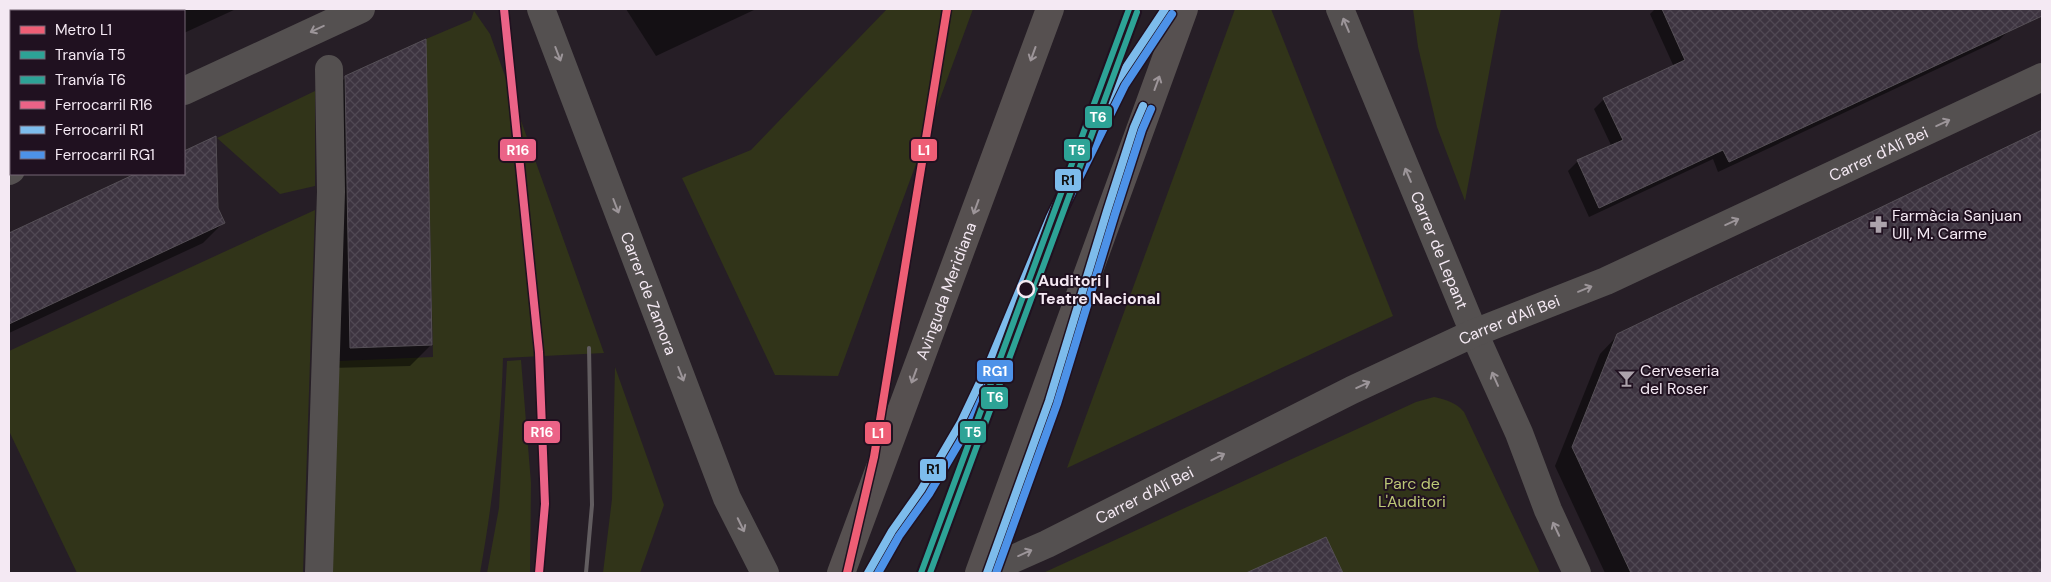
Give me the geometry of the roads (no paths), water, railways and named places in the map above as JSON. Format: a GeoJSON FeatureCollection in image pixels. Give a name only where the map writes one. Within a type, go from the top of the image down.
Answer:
{"type":"FeatureCollection","features":[{"type":"Feature","properties":{"kind":"street"},"geometry":{"type":"LineString","coordinates":[[185,91],[361,9]]}},
{"type":"Feature","properties":{"kind":"street","name":"Carrer de Zamora"},"geometry":{"type":"LineString","coordinates":[[541,9],[727,498],[765,573]]}},
{"type":"Feature","properties":{"kind":"street","name":"Avinguda Meridiana"},"geometry":{"type":"LineString","coordinates":[[841,573],[1050,9]]}},
{"type":"Feature","properties":{"kind":"street"},"geometry":{"type":"LineString","coordinates":[[980,573],[1184,9]]}},
{"type":"Feature","properties":{"kind":"street","name":"Carrer de Lepant"},"geometry":{"type":"LineString","coordinates":[[1340,9],[1474,333],[1519,433],[1548,510],[1577,573]]}},
{"type":"Feature","properties":{"kind":"street"},"geometry":{"type":"LineString","coordinates":[[318,573],[331,192],[329,69]]}},
{"type":"Feature","properties":{"kind":"street","name":"Carrer d'Alí Bei"},"geometry":{"type":"LineString","coordinates":[[980,573],[1046,544],[1352,390],[1474,333],[1606,281],[2042,77]]}},
{"type":"Feature","properties":{"kind":"railway"},"geometry":{"type":"LineString","coordinates":[[586,573],[592,505],[589,348]]}},
{"type":"Feature","properties":{"kind":"metro line","name":"L1"},"geometry":{"type":"LineString","coordinates":[[847,573],[874,457],[947,9]]}},
{"type":"Feature","properties":{"kind":"tram line","name":"T5"},"geometry":{"type":"LineString","coordinates":[[921,573],[1129,9]]}},
{"type":"Feature","properties":{"kind":"tram line","name":"T6"},"geometry":{"type":"LineString","coordinates":[[930,573],[1137,12]]}},
{"type":"Feature","properties":{"kind":"rail line","name":"R16"},"geometry":{"type":"LineString","coordinates":[[504,9],[539,352],[545,504],[539,573]]}},
{"type":"Feature","properties":{"kind":"rail line","name":"R1"},"geometry":{"type":"LineString","coordinates":[[868,573],[892,531],[921,490],[961,422],[990,361],[1050,217],[1117,81],[1165,9]]}},
{"type":"Feature","properties":{"kind":"rail line","name":"RG1"},"geometry":{"type":"LineString","coordinates":[[878,573],[899,536],[929,494],[969,426],[998,364],[1058,221],[1125,85],[1172,14]]}},
{"type":"Feature","properties":{"kind":"rail line","name":"R1"},"geometry":{"type":"LineString","coordinates":[[987,573],[1049,401],[1107,211],[1134,127],[1143,106]]}},
{"type":"Feature","properties":{"kind":"rail line","name":"RG1"},"geometry":{"type":"LineString","coordinates":[[996,573],[1057,404],[1115,214],[1142,130],[1151,109]]}},
{"type":"Feature","properties":{"kind":"place","name":"Farmàcia Sanjuan Ull, M. Carme"},"geometry":{"type":"Point","coordinates":[1878,224]}},
{"type":"Feature","properties":{"kind":"place","name":"Auditori | Teatre Nacional"},"geometry":{"type":"Point","coordinates":[1026,289]}},
{"type":"Feature","properties":{"kind":"place","name":"Cerveseria del Roser"},"geometry":{"type":"Point","coordinates":[1626,379]}},
{"type":"Feature","properties":{"kind":"park label","name":"Parc de L'Auditori"},"geometry":{"type":"Point","coordinates":[1412,492]}}]}
